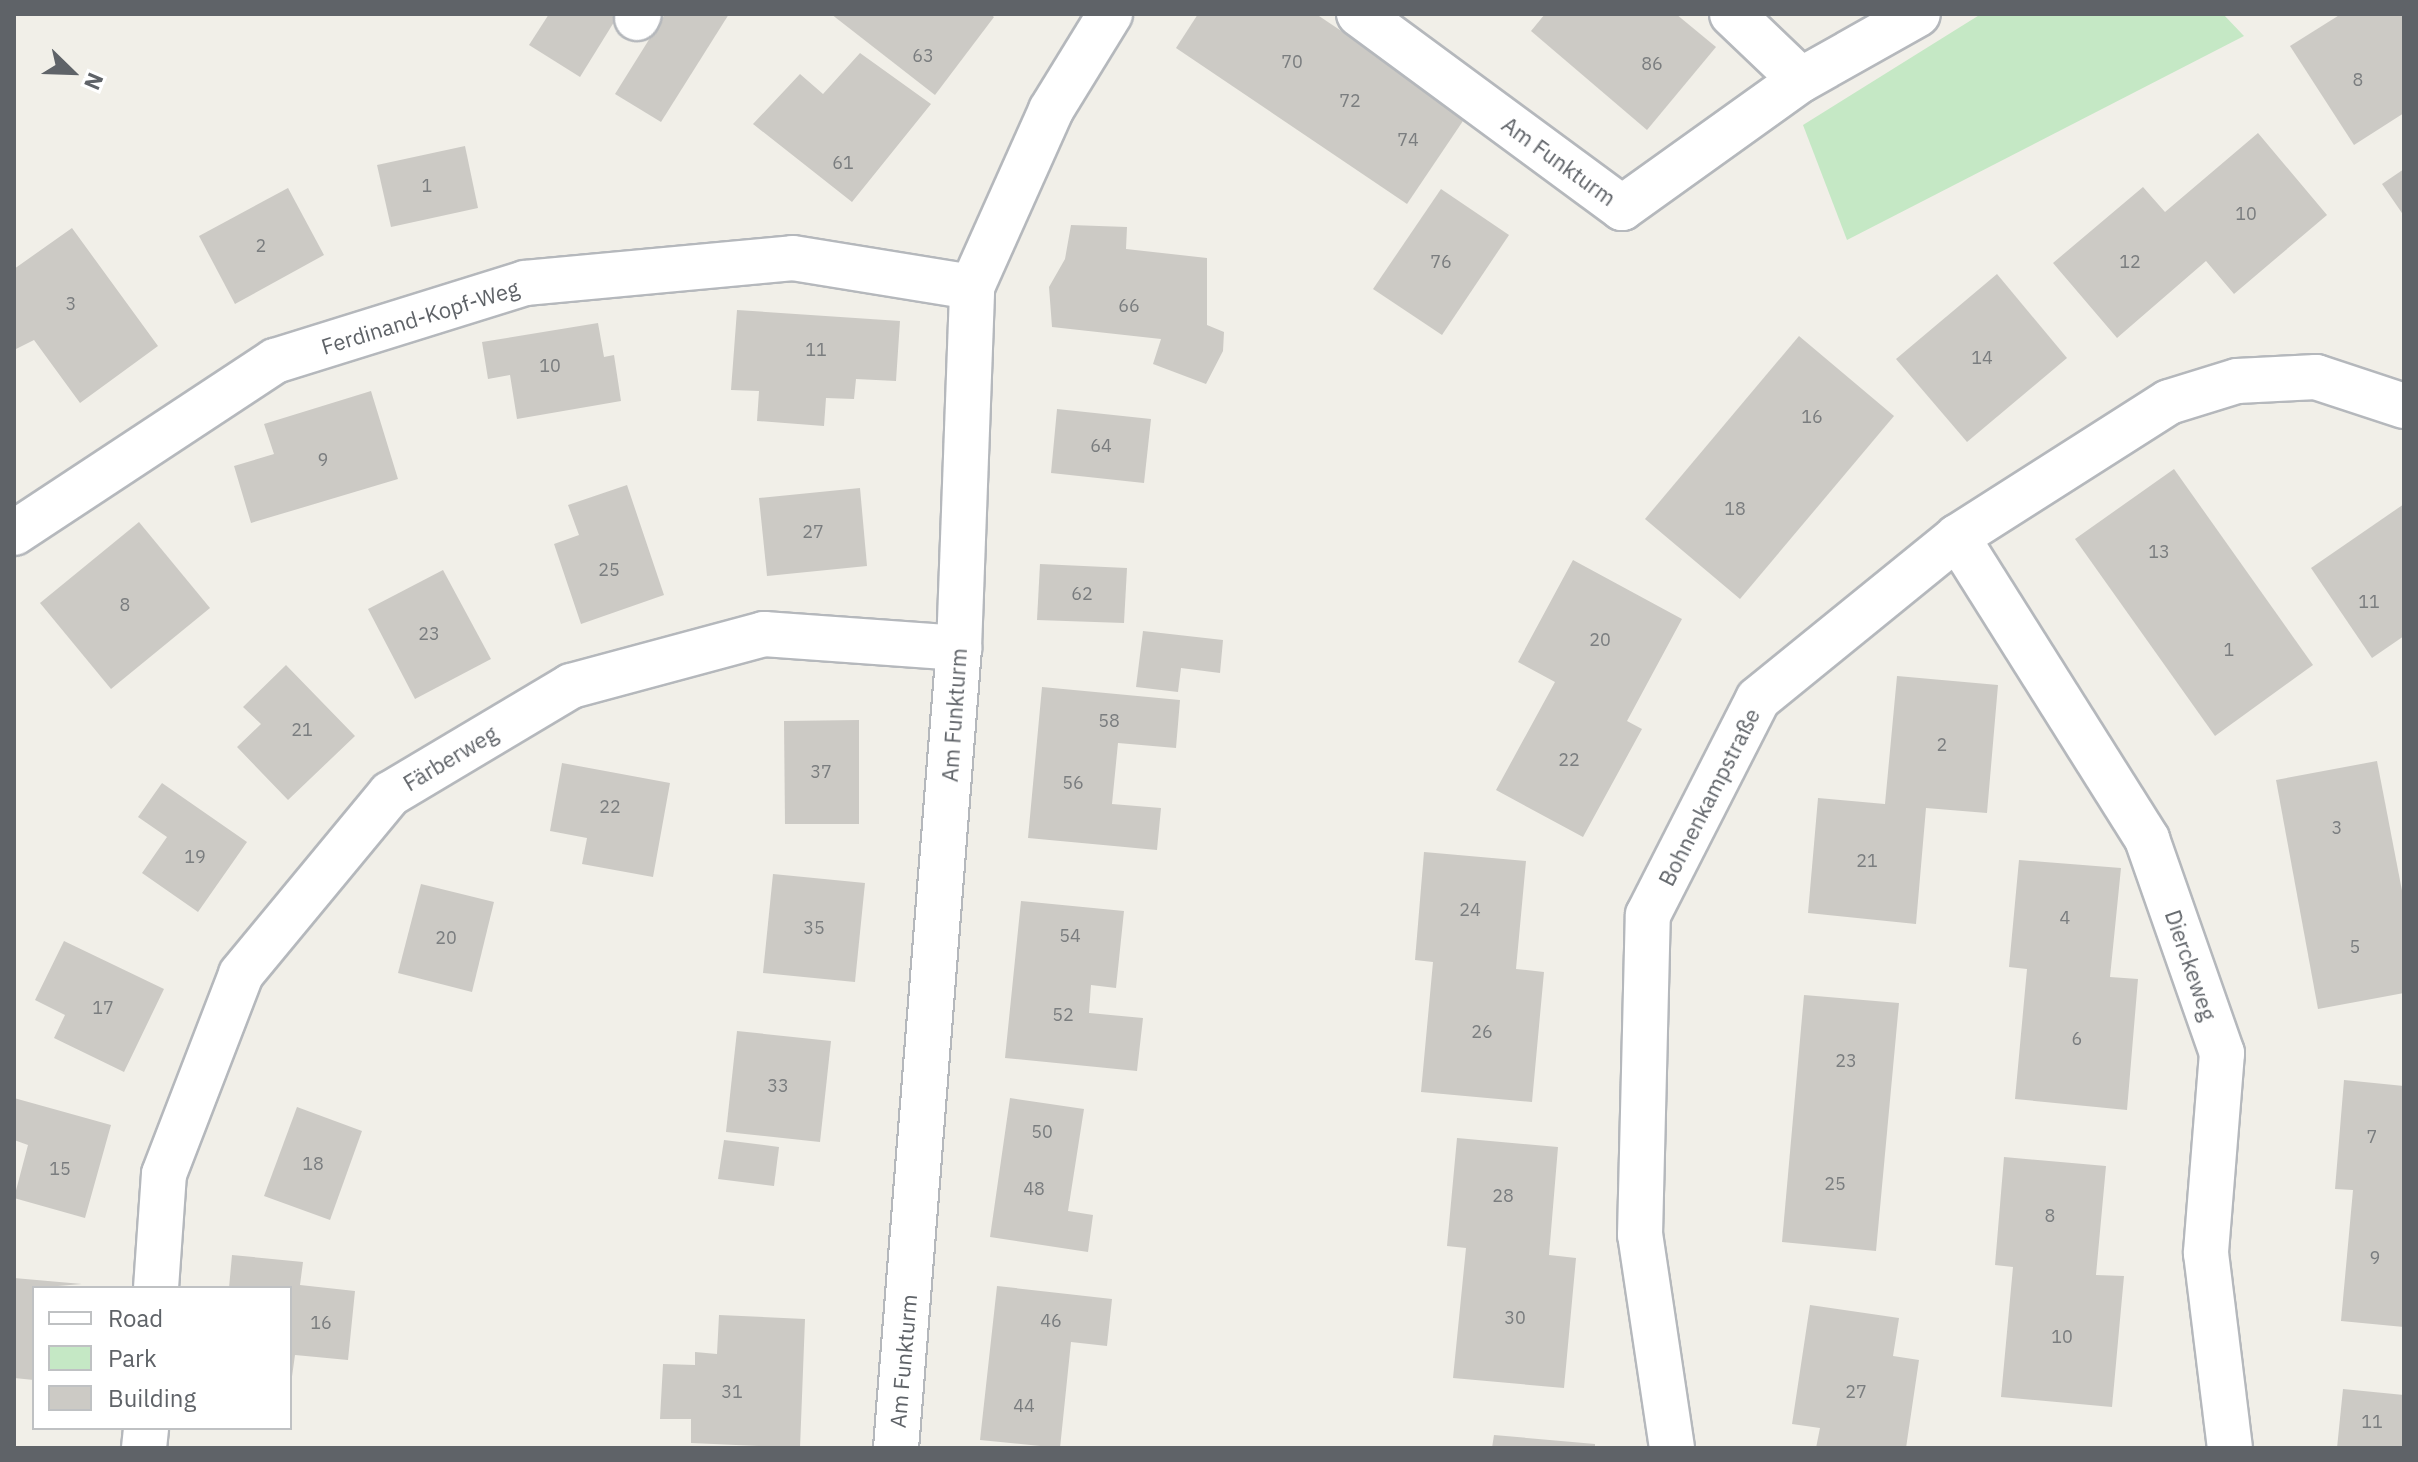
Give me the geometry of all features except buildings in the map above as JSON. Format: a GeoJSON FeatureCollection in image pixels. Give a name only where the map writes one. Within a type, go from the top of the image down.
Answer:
{"type":"FeatureCollection","features":[{"type":"Feature","properties":{"kind":"street","name":"Am Funkturm"},"geometry":{"type":"LineString","coordinates":[[896,1448],[959,648],[972,287],[1051,110],[1110,14]]}},
{"type":"Feature","properties":{"kind":"street","name":"Am Funkturm"},"geometry":{"type":"LineString","coordinates":[[1359,14],[1622,208],[1801,80],[1918,14]]}},
{"type":"Feature","properties":{"kind":"street"},"geometry":{"type":"LineString","coordinates":[[1732,14],[1801,80]]}},
{"type":"Feature","properties":{"kind":"street","name":"Ferdinand-Kopf-Weg"},"geometry":{"type":"LineString","coordinates":[[14,533],[275,361],[525,283],[793,258],[972,287]]}},
{"type":"Feature","properties":{"kind":"street","name":"Bohnenkampstraße"},"geometry":{"type":"LineString","coordinates":[[1672,1448],[1640,1235],[1648,915],[1758,699],[1957,537],[2169,402],[2237,381],[2316,377],[2404,406]]}},
{"type":"Feature","properties":{"kind":"street","name":"Dierckeweg"},"geometry":{"type":"LineString","coordinates":[[1957,537],[2147,839],[2222,1053],[2206,1253],[2230,1448]]}},
{"type":"Feature","properties":{"kind":"street","name":"Färberweg"},"geometry":{"type":"LineString","coordinates":[[156,1286],[164,1174],[241,974],[390,794],[571,686],[764,634],[959,648]]}},
{"type":"Feature","properties":{"kind":"green space"},"geometry":{"type":"Polygon","coordinates":[[[1981,14],[2223,14],[2244,36],[1847,240],[1803,125],[1981,14]]]}}]}
